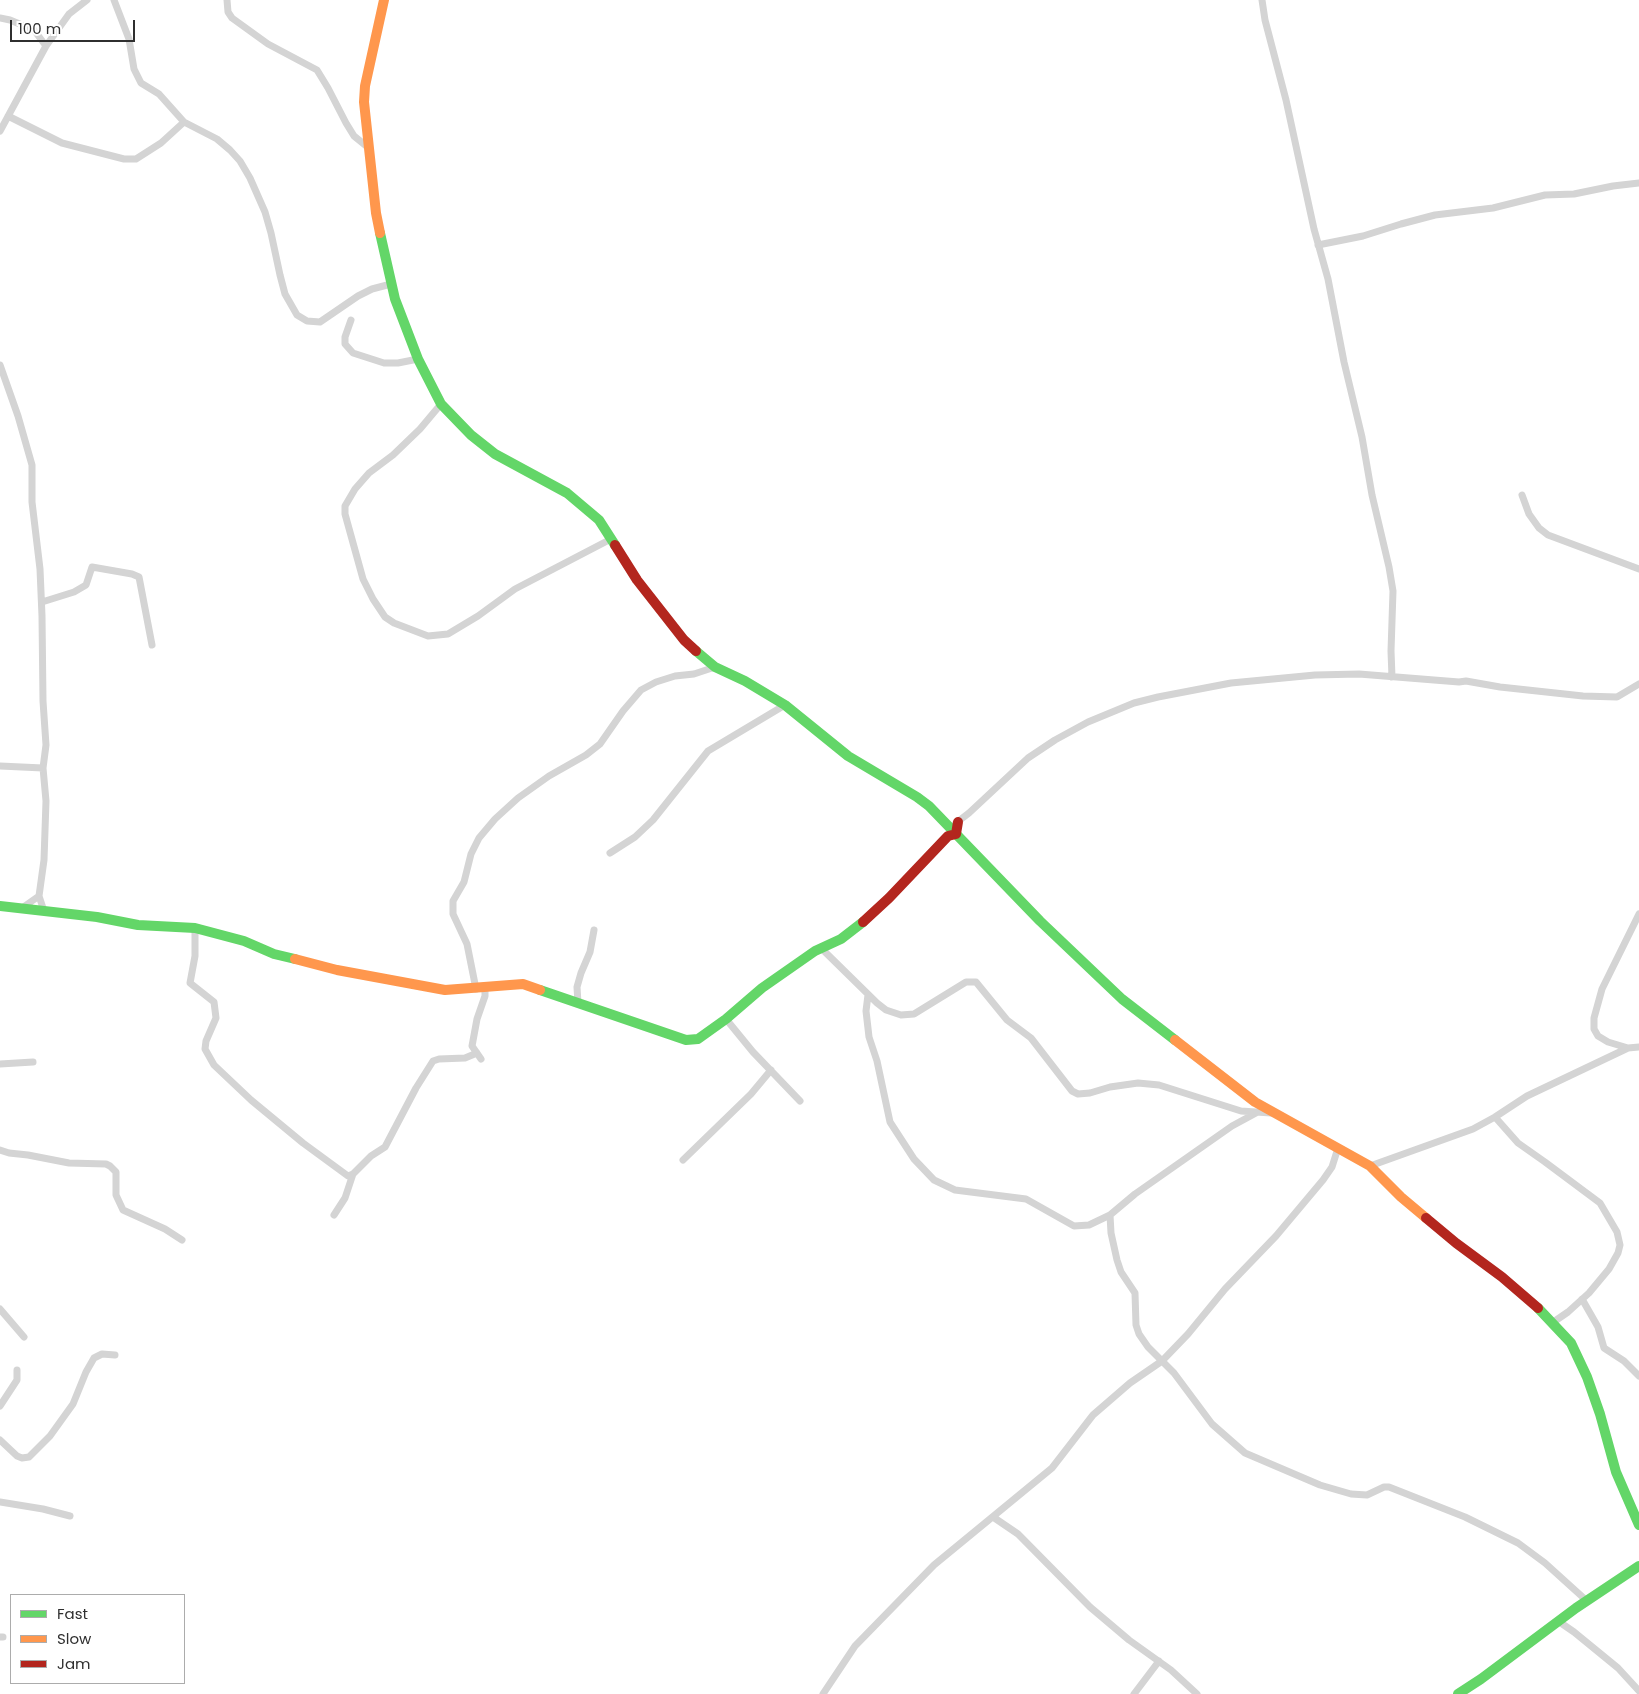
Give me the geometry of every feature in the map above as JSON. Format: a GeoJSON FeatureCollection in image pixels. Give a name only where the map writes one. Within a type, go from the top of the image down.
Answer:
{"type":"FeatureCollection","features":[{"type":"Feature","properties":{"kind":"street"},"geometry":{"type":"LineString","coordinates":[[0,131],[46,46],[69,14],[87,0]]}},
{"type":"Feature","properties":{"kind":"street"},"geometry":{"type":"LineString","coordinates":[[114,0],[129,39],[137,77],[145,86],[159,94],[184,122],[217,139],[230,150],[245,170],[265,212],[285,294],[293,310],[301,318],[320,322],[358,296],[372,289],[391,284]]}},
{"type":"Feature","properties":{"kind":"street"},"geometry":{"type":"LineString","coordinates":[[227,0],[228,12],[232,18],[268,44],[316,70],[354,136],[370,148]]}},
{"type":"Feature","properties":{"kind":"street"},"geometry":{"type":"LineString","coordinates":[[384,0],[367,77],[364,102],[376,213],[395,298],[418,359],[441,404],[471,435],[495,454],[567,493],[599,520],[637,580],[679,634],[715,667],[745,681],[785,705],[848,756],[917,797],[956,834],[1040,921],[1122,999],[1255,1102],[1370,1166],[1401,1197],[1456,1243],[1502,1277],[1539,1309],[1570,1343],[1588,1377],[1616,1472],[1639,1525]]}},
{"type":"Feature","properties":{"kind":"street"},"geometry":{"type":"LineString","coordinates":[[1262,0],[1265,20],[1286,100],[1318,245],[1328,279],[1393,591],[1392,677]]}},
{"type":"Feature","properties":{"kind":"street"},"geometry":{"type":"LineString","coordinates":[[0,18],[34,30],[46,46]]}},
{"type":"Feature","properties":{"kind":"street"},"geometry":{"type":"LineString","coordinates":[[8,116],[62,142],[124,160],[136,159],[161,143],[184,122]]}},
{"type":"Feature","properties":{"kind":"street"},"geometry":{"type":"LineString","coordinates":[[1318,245],[1363,236],[1435,215],[1493,208],[1545,195],[1574,194],[1639,183]]}},
{"type":"Feature","properties":{"kind":"street"},"geometry":{"type":"LineString","coordinates":[[350,320],[345,344],[353,352],[384,363],[398,364],[418,359]]}},
{"type":"Feature","properties":{"kind":"street"},"geometry":{"type":"LineString","coordinates":[[0,365],[18,416],[32,466],[32,502],[42,602],[42,701],[46,745],[43,768],[46,800],[44,860],[39,896],[44,911]]}},
{"type":"Feature","properties":{"kind":"street"},"geometry":{"type":"LineString","coordinates":[[441,404],[420,429],[360,483],[349,496],[345,506],[345,514],[363,579],[373,599],[385,616],[394,623],[428,636],[448,634],[478,616],[515,589],[611,539]]}},
{"type":"Feature","properties":{"kind":"street"},"geometry":{"type":"LineString","coordinates":[[1522,495],[1528,514],[1539,528],[1548,535],[1639,569]]}},
{"type":"Feature","properties":{"kind":"street"},"geometry":{"type":"LineString","coordinates":[[42,602],[74,592],[86,585],[92,567],[132,574],[139,577],[152,645]]}},
{"type":"Feature","properties":{"kind":"street"},"geometry":{"type":"LineString","coordinates":[[195,928],[195,956],[190,983],[214,1002],[216,1018],[206,1041],[205,1049],[214,1065],[251,1100],[303,1143],[348,1176],[353,1174],[372,1156],[385,1147],[416,1088],[433,1061],[479,1056],[472,1046],[474,1030],[485,996],[480,988],[467,944],[453,914],[453,901],[464,882],[479,838],[495,819],[518,798],[600,744],[623,711],[641,690],[656,682],[675,676],[694,674],[715,667]]}},
{"type":"Feature","properties":{"kind":"street"},"geometry":{"type":"LineString","coordinates":[[946,824],[958,822],[1028,758],[1055,740],[1088,722],[1134,703],[1231,683],[1359,674],[1466,681],[1500,687],[1583,696],[1617,697],[1639,684]]}},
{"type":"Feature","properties":{"kind":"street"},"geometry":{"type":"LineString","coordinates":[[610,853],[636,837],[654,820],[708,751],[785,705]]}},
{"type":"Feature","properties":{"kind":"street"},"geometry":{"type":"LineString","coordinates":[[0,766],[43,768]]}},
{"type":"Feature","properties":{"kind":"street"},"geometry":{"type":"LineString","coordinates":[[956,834],[958,822]]}},
{"type":"Feature","properties":{"kind":"street"},"geometry":{"type":"LineString","coordinates":[[0,906],[97,917],[138,925],[195,928],[236,939],[287,958],[337,970],[445,990],[523,984],[686,1040],[698,1039],[726,1019],[762,988],[821,948],[841,939],[861,924],[889,898],[948,836],[956,834]]}},
{"type":"Feature","properties":{"kind":"street"},"geometry":{"type":"LineString","coordinates":[[21,908],[39,896]]}},
{"type":"Feature","properties":{"kind":"street"},"geometry":{"type":"LineString","coordinates":[[1628,1048],[1608,1042],[1598,1036],[1594,1029],[1594,1018],[1602,989],[1639,914]]}},
{"type":"Feature","properties":{"kind":"street"},"geometry":{"type":"LineString","coordinates":[[578,1003],[577,987],[590,952],[594,930]]}},
{"type":"Feature","properties":{"kind":"street"},"geometry":{"type":"LineString","coordinates":[[821,948],[868,995],[886,1010],[901,1015],[914,1014],[966,982],[976,982],[1006,1020],[1031,1038],[1072,1091],[1078,1094],[1138,1083],[1158,1084],[1241,1111],[1276,1113]]}},
{"type":"Feature","properties":{"kind":"street"},"geometry":{"type":"LineString","coordinates":[[868,995],[866,1011],[869,1037],[877,1061],[890,1122],[914,1159],[934,1180],[955,1190],[1026,1199],[1038,1204],[1074,1226],[1090,1225],[1110,1214],[1134,1194],[1232,1126],[1256,1113]]}},
{"type":"Feature","properties":{"kind":"street"},"geometry":{"type":"LineString","coordinates":[[726,1019],[753,1052],[800,1101]]}},
{"type":"Feature","properties":{"kind":"street"},"geometry":{"type":"LineString","coordinates":[[1370,1166],[1473,1128],[1495,1117],[1527,1096],[1628,1048],[1639,1047]]}},
{"type":"Feature","properties":{"kind":"street"},"geometry":{"type":"LineString","coordinates":[[0,1064],[33,1062]]}},
{"type":"Feature","properties":{"kind":"street"},"geometry":{"type":"LineString","coordinates":[[683,1160],[751,1094],[771,1070]]}},
{"type":"Feature","properties":{"kind":"street"},"geometry":{"type":"LineString","coordinates":[[1495,1117],[1518,1144],[1600,1203],[1617,1232],[1620,1245],[1618,1253],[1609,1269],[1582,1299],[1552,1323]]}},
{"type":"Feature","properties":{"kind":"street"},"geometry":{"type":"LineString","coordinates":[[823,1694],[844,1661],[862,1639],[934,1565],[1052,1468],[1093,1415],[1130,1383],[1162,1361],[1188,1334],[1225,1289],[1276,1236],[1323,1180],[1332,1167],[1338,1148]]}},
{"type":"Feature","properties":{"kind":"street"},"geometry":{"type":"LineString","coordinates":[[0,1150],[9,1153],[28,1154],[70,1164],[106,1164],[116,1172],[116,1195],[123,1210],[165,1229],[182,1240]]}},
{"type":"Feature","properties":{"kind":"street"},"geometry":{"type":"LineString","coordinates":[[334,1215],[345,1198],[353,1174]]}},
{"type":"Feature","properties":{"kind":"street"},"geometry":{"type":"LineString","coordinates":[[1110,1214],[1111,1233],[1117,1260],[1135,1293],[1136,1325],[1139,1334],[1197,1403],[1212,1424],[1245,1454],[1312,1482],[1351,1494],[1367,1495],[1388,1487],[1465,1517],[1518,1543],[1545,1563],[1587,1601]]}},
{"type":"Feature","properties":{"kind":"street"},"geometry":{"type":"LineString","coordinates":[[1582,1299],[1598,1327],[1604,1348],[1624,1361],[1639,1376]]}},
{"type":"Feature","properties":{"kind":"street"},"geometry":{"type":"LineString","coordinates":[[0,1309],[24,1337]]}},
{"type":"Feature","properties":{"kind":"street"},"geometry":{"type":"LineString","coordinates":[[0,1440],[17,1456],[22,1458],[29,1457],[50,1436],[73,1404],[94,1358],[102,1354],[115,1355]]}},
{"type":"Feature","properties":{"kind":"street"},"geometry":{"type":"LineString","coordinates":[[0,1406],[17,1380],[17,1370]]}},
{"type":"Feature","properties":{"kind":"street"},"geometry":{"type":"LineString","coordinates":[[0,1502],[43,1509],[70,1516]]}},
{"type":"Feature","properties":{"kind":"street"},"geometry":{"type":"LineString","coordinates":[[993,1517],[1018,1534],[1090,1607],[1129,1640],[1159,1661],[1197,1694]]}},
{"type":"Feature","properties":{"kind":"street"},"geometry":{"type":"LineString","coordinates":[[1458,1694],[1558,1621],[1639,1566]]}},
{"type":"Feature","properties":{"kind":"street"},"geometry":{"type":"LineString","coordinates":[[1558,1621],[1618,1668],[1639,1692]]}},
{"type":"Feature","properties":{"kind":"street"},"geometry":{"type":"LineString","coordinates":[[1134,1694],[1159,1661]]}},
{"type":"Feature","properties":{"kind":"traffic: fast"},"geometry":{"type":"LineString","coordinates":[[380,233],[395,299],[418,359],[441,404],[471,435],[495,454],[567,493],[599,520],[615,545]]}},
{"type":"Feature","properties":{"kind":"traffic: fast"},"geometry":{"type":"LineString","coordinates":[[696,651],[715,667],[745,681],[785,705],[848,756],[929,806],[1040,921],[1122,999],[1175,1040]]}},
{"type":"Feature","properties":{"kind":"traffic: fast"},"geometry":{"type":"LineString","coordinates":[[0,906],[97,917],[138,925],[195,928],[244,941],[274,954],[295,959]]}},
{"type":"Feature","properties":{"kind":"traffic: fast"},"geometry":{"type":"LineString","coordinates":[[540,990],[686,1040],[698,1039],[726,1019],[762,988],[815,951],[841,939],[863,922]]}},
{"type":"Feature","properties":{"kind":"traffic: fast"},"geometry":{"type":"LineString","coordinates":[[1538,1308],[1571,1343],[1587,1377],[1600,1414],[1616,1472],[1639,1525]]}},
{"type":"Feature","properties":{"kind":"traffic: fast"},"geometry":{"type":"LineString","coordinates":[[1458,1694],[1576,1608],[1639,1566]]}},
{"type":"Feature","properties":{"kind":"traffic: slow"},"geometry":{"type":"LineString","coordinates":[[380,233],[376,213],[364,102],[365,86],[384,0]]}},
{"type":"Feature","properties":{"kind":"traffic: slow"},"geometry":{"type":"LineString","coordinates":[[295,959],[337,970],[445,990],[523,984],[540,990]]}},
{"type":"Feature","properties":{"kind":"traffic: slow"},"geometry":{"type":"LineString","coordinates":[[1175,1040],[1255,1102],[1370,1166],[1401,1197],[1426,1218]]}},
{"type":"Feature","properties":{"kind":"traffic: jam"},"geometry":{"type":"LineString","coordinates":[[615,545],[637,580],[684,640],[696,651]]}},
{"type":"Feature","properties":{"kind":"traffic: jam"},"geometry":{"type":"LineString","coordinates":[[863,922],[889,898],[948,836],[956,834],[958,822]]}},
{"type":"Feature","properties":{"kind":"traffic: jam"},"geometry":{"type":"LineString","coordinates":[[1426,1218],[1502,1277],[1538,1308]]}}]}
